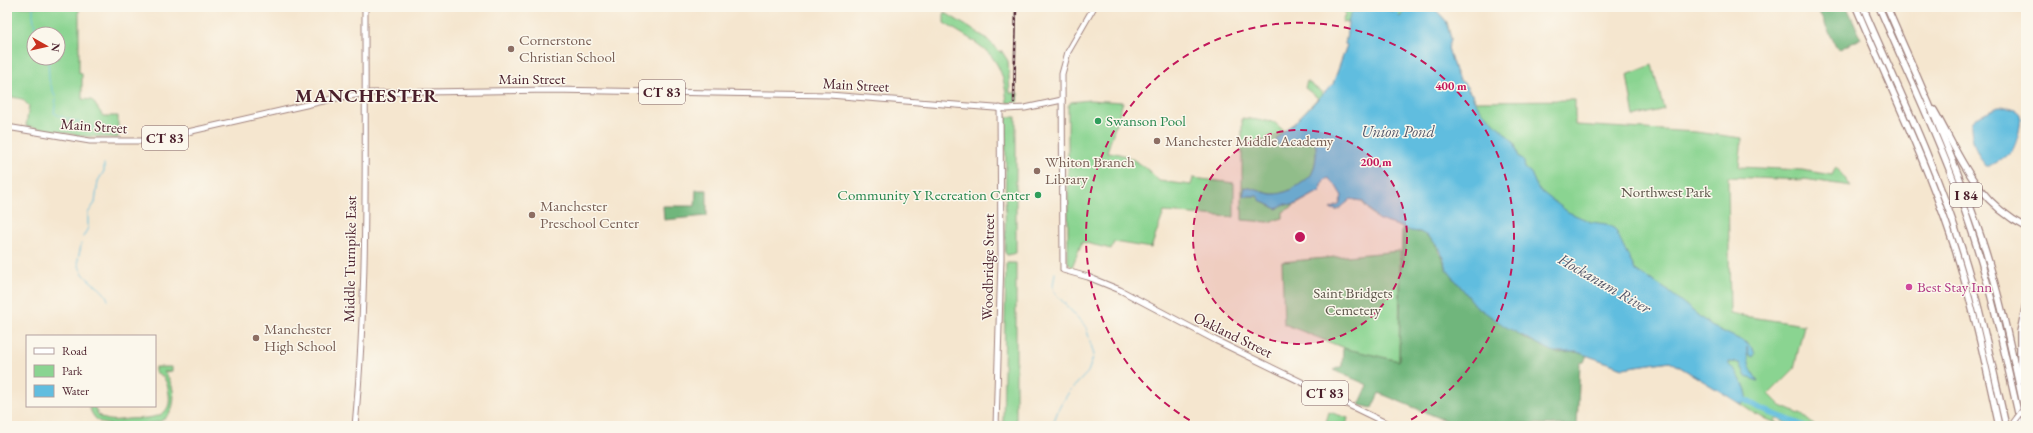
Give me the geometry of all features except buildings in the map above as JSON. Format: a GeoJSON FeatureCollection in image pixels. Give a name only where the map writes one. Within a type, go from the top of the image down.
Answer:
{"type":"FeatureCollection","features":[{"type":"Feature","properties":{"kind":"highway","name":"I 84"},"geometry":{"type":"LineString","coordinates":[[1856,7],[1933,187],[1951,237],[1972,306],[1998,426]]}},
{"type":"Feature","properties":{"kind":"highway"},"geometry":{"type":"LineString","coordinates":[[1863,7],[1932,169],[1956,230],[1977,302],[2006,426]]}},
{"type":"Feature","properties":{"kind":"highway"},"geometry":{"type":"LineString","coordinates":[[1879,7],[1948,170],[1972,232],[1994,306],[2021,426]]}},
{"type":"Feature","properties":{"kind":"highway","name":"I 84"},"geometry":{"type":"LineString","coordinates":[[1887,7],[1965,193],[1982,242],[2000,302],[2026,417]]}},
{"type":"Feature","properties":{"kind":"highway"},"geometry":{"type":"LineString","coordinates":[[1922,89],[1975,184],[1999,209],[2026,227]]}},
{"type":"Feature","properties":{"kind":"highway"},"geometry":{"type":"LineString","coordinates":[[2020,392],[2019,338],[2026,304]]}},
{"type":"Feature","properties":{"kind":"main road","name":"Middle Turnpike East"},"geometry":{"type":"LineString","coordinates":[[355,426],[359,383],[364,253],[365,7]]}},
{"type":"Feature","properties":{"kind":"main road"},"geometry":{"type":"LineString","coordinates":[[1062,100],[1062,74],[1065,61],[1082,26],[1094,7]]}},
{"type":"Feature","properties":{"kind":"main road","name":"Main Street"},"geometry":{"type":"LineString","coordinates":[[7,127],[86,141],[148,141],[365,93],[560,90],[834,95],[1000,108],[1024,108],[1062,100]]}},
{"type":"Feature","properties":{"kind":"main road","name":"Oakland Street"},"geometry":{"type":"LineString","coordinates":[[1062,100],[1063,270],[1088,277],[1120,290],[1215,340],[1392,426]]}},
{"type":"Feature","properties":{"kind":"main road","name":"Woodbridge Street"},"geometry":{"type":"LineString","coordinates":[[996,426],[1001,259],[1000,108]]}},
{"type":"Feature","properties":{"kind":"main road"},"geometry":{"type":"LineString","coordinates":[[2011,426],[2026,406]]}},
{"type":"Feature","properties":{"kind":"green space"},"geometry":{"type":"Polygon","coordinates":[[[7,7],[79,7],[79,73],[82,74],[82,99],[92,100],[103,116],[118,116],[118,138],[82,136],[26,126],[29,106],[22,99],[7,96],[7,7]]]}},
{"type":"Feature","properties":{"kind":"green space","name":"Union Pond"},"geometry":{"type":"Polygon","coordinates":[[[1342,7],[1427,7],[1437,11],[1447,22],[1451,39],[1448,48],[1455,71],[1459,80],[1464,83],[1471,94],[1473,94],[1475,101],[1575,100],[1575,125],[1696,132],[1742,138],[1739,167],[1802,170],[1832,175],[1836,167],[1851,186],[1803,179],[1728,177],[1730,314],[1804,325],[1794,369],[1769,394],[1781,406],[1802,415],[1815,426],[1791,426],[1778,419],[1775,420],[1778,424],[1755,414],[1722,392],[1670,361],[1623,368],[1577,352],[1554,352],[1510,329],[1494,317],[1429,237],[1377,219],[1361,201],[1351,199],[1338,210],[1330,209],[1339,205],[1342,196],[1336,186],[1328,178],[1324,180],[1320,191],[1283,212],[1283,218],[1268,222],[1242,220],[1242,118],[1274,122],[1284,131],[1295,122],[1318,98],[1305,88],[1307,81],[1324,94],[1333,84],[1347,45],[1345,44],[1349,23],[1342,22],[1345,14],[1342,7]]]}},
{"type":"Feature","properties":{"kind":"green space"},"geometry":{"type":"Polygon","coordinates":[[[1820,7],[1847,7],[1861,38],[1838,50],[1819,12],[1820,7]]]}},
{"type":"Feature","properties":{"kind":"green space"},"geometry":{"type":"Polygon","coordinates":[[[944,12],[986,38],[1001,53],[1001,50],[1008,61],[1010,93],[1018,93],[1018,102],[1007,103],[1005,86],[996,62],[989,53],[980,46],[944,23],[944,12]]]}},
{"type":"Feature","properties":{"kind":"green space"},"geometry":{"type":"Polygon","coordinates":[[[1652,65],[1664,109],[1634,117],[1627,75],[1652,65]]]}},
{"type":"Feature","properties":{"kind":"green space"},"geometry":{"type":"Polygon","coordinates":[[[1089,100],[1123,102],[1107,152],[1122,155],[1136,161],[1159,181],[1191,185],[1193,178],[1234,183],[1234,217],[1164,212],[1151,248],[1114,242],[1111,249],[1082,242],[1072,267],[1068,263],[1068,106],[1071,102],[1089,100]]]}},
{"type":"Feature","properties":{"kind":"green space"},"geometry":{"type":"Polygon","coordinates":[[[1006,117],[1016,117],[1016,253],[1007,255],[1005,253],[1006,117]]]}},
{"type":"Feature","properties":{"kind":"green space"},"geometry":{"type":"Polygon","coordinates":[[[696,190],[707,190],[707,216],[664,220],[663,206],[695,206],[696,190]]]}},
{"type":"Feature","properties":{"kind":"green space"},"geometry":{"type":"Polygon","coordinates":[[[1402,229],[1423,233],[1435,243],[1448,271],[1476,306],[1526,339],[1552,349],[1556,353],[1577,352],[1587,355],[1584,362],[1580,363],[1577,426],[1518,423],[1517,426],[1459,426],[1379,393],[1372,408],[1359,405],[1368,385],[1333,370],[1342,366],[1343,348],[1399,361],[1402,229]]]}},
{"type":"Feature","properties":{"kind":"green space","name":"Saint Bridgets Cemetery"},"geometry":{"type":"Polygon","coordinates":[[[1400,251],[1399,361],[1349,350],[1284,324],[1282,262],[1400,251]]]}},
{"type":"Feature","properties":{"kind":"green space"},"geometry":{"type":"Polygon","coordinates":[[[1006,263],[1016,263],[1016,426],[1003,426],[1006,263]]]}},
{"type":"Feature","properties":{"kind":"green space"},"geometry":{"type":"Polygon","coordinates":[[[156,367],[172,367],[172,371],[164,372],[168,377],[173,391],[173,405],[167,417],[161,421],[149,424],[113,425],[100,422],[92,414],[89,407],[94,407],[101,417],[112,420],[152,417],[164,412],[168,407],[169,399],[167,386],[166,381],[156,372],[156,367]]]}},
{"type":"Feature","properties":{"kind":"green space"},"geometry":{"type":"Polygon","coordinates":[[[1329,412],[1348,418],[1346,426],[1326,422],[1329,412]]]}},
{"type":"Feature","properties":{"kind":"water","name":"Union Pond"},"geometry":{"type":"Polygon","coordinates":[[[1362,7],[1385,7],[1400,17],[1408,7],[1427,7],[1437,11],[1446,21],[1451,39],[1448,48],[1459,80],[1464,83],[1471,94],[1473,94],[1473,98],[1480,109],[1514,142],[1519,157],[1524,162],[1525,168],[1531,173],[1538,189],[1568,212],[1591,222],[1606,224],[1615,229],[1635,270],[1667,290],[1711,326],[1745,342],[1753,349],[1755,354],[1753,357],[1749,355],[1747,347],[1747,356],[1751,369],[1758,381],[1746,377],[1740,363],[1729,362],[1729,365],[1739,377],[1744,387],[1747,401],[1741,404],[1670,361],[1623,368],[1577,352],[1554,352],[1536,343],[1506,327],[1476,306],[1448,271],[1439,247],[1429,237],[1420,232],[1410,231],[1379,220],[1362,201],[1351,199],[1338,210],[1330,209],[1339,205],[1342,196],[1336,186],[1328,178],[1324,180],[1320,191],[1294,205],[1284,204],[1277,209],[1261,201],[1257,196],[1243,196],[1245,187],[1265,193],[1283,193],[1303,182],[1311,175],[1316,157],[1314,139],[1310,137],[1285,147],[1279,146],[1276,140],[1333,84],[1347,45],[1345,44],[1349,18],[1354,11],[1362,10],[1362,7]]]}},
{"type":"Feature","properties":{"kind":"water"},"geometry":{"type":"Polygon","coordinates":[[[1998,107],[2012,109],[2019,113],[2021,120],[2019,132],[2013,149],[2009,154],[1990,166],[1986,166],[1982,162],[1974,145],[1971,122],[1978,116],[1998,107]]]}},
{"type":"Feature","properties":{"kind":"waterway"},"geometry":{"type":"LineString","coordinates":[[33,7],[35,26]]}},
{"type":"Feature","properties":{"kind":"waterway","name":"Hockanum River"},"geometry":{"type":"LineString","coordinates":[[1395,21],[1397,7]]}},
{"type":"Feature","properties":{"kind":"waterway"},"geometry":{"type":"LineString","coordinates":[[48,66],[49,80],[56,99],[54,113],[93,128]]}},
{"type":"Feature","properties":{"kind":"waterway"},"geometry":{"type":"LineString","coordinates":[[2021,119],[2026,117]]}},
{"type":"Feature","properties":{"kind":"waterway"},"geometry":{"type":"LineString","coordinates":[[83,237],[88,228],[88,213],[95,203],[98,181],[104,171],[104,164]]}},
{"type":"Feature","properties":{"kind":"waterway"},"geometry":{"type":"LineString","coordinates":[[81,244],[78,256],[79,267],[87,278],[102,290],[108,300]]}},
{"type":"Feature","properties":{"kind":"waterway"},"geometry":{"type":"LineString","coordinates":[[1052,426],[1059,408],[1069,392],[1088,372],[1094,355],[1086,327],[1054,292],[1053,286],[1055,273]]}},
{"type":"Feature","properties":{"kind":"waterway","name":"Hockanum River"},"geometry":{"type":"LineString","coordinates":[[1740,397],[1761,409],[1804,426]]}},
{"type":"Feature","properties":{"kind":"railway"},"geometry":{"type":"LineString","coordinates":[[1014,102],[1016,7]]}},
{"type":"Feature","properties":{"kind":"place","name":"Cornerstone Christian School"},"geometry":{"type":"Point","coordinates":[511,49]}},
{"type":"Feature","properties":{"kind":"place","name":"Swanson Pool"},"geometry":{"type":"Point","coordinates":[1098,121]}},
{"type":"Feature","properties":{"kind":"place","name":"Manchester Middle Academy"},"geometry":{"type":"Point","coordinates":[1157,141]}},
{"type":"Feature","properties":{"kind":"place","name":"Whiton Branch Library"},"geometry":{"type":"Point","coordinates":[1037,171]}},
{"type":"Feature","properties":{"kind":"place","name":"Community Y Recreation Center"},"geometry":{"type":"Point","coordinates":[1038,195]}},
{"type":"Feature","properties":{"kind":"place","name":"Manchester Preschool Center"},"geometry":{"type":"Point","coordinates":[532,215]}},
{"type":"Feature","properties":{"kind":"place","name":"Best Stay Inn"},"geometry":{"type":"Point","coordinates":[1909,287]}},
{"type":"Feature","properties":{"kind":"place","name":"Manchester High School"},"geometry":{"type":"Point","coordinates":[256,338]}},
{"type":"Feature","properties":{"kind":"district","name":"MANCHESTER"},"geometry":{"type":"Point","coordinates":[367,95]}},
{"type":"Feature","properties":{"kind":"park label","name":"Northwest Park"},"geometry":{"type":"Point","coordinates":[1666,192]}}]}
